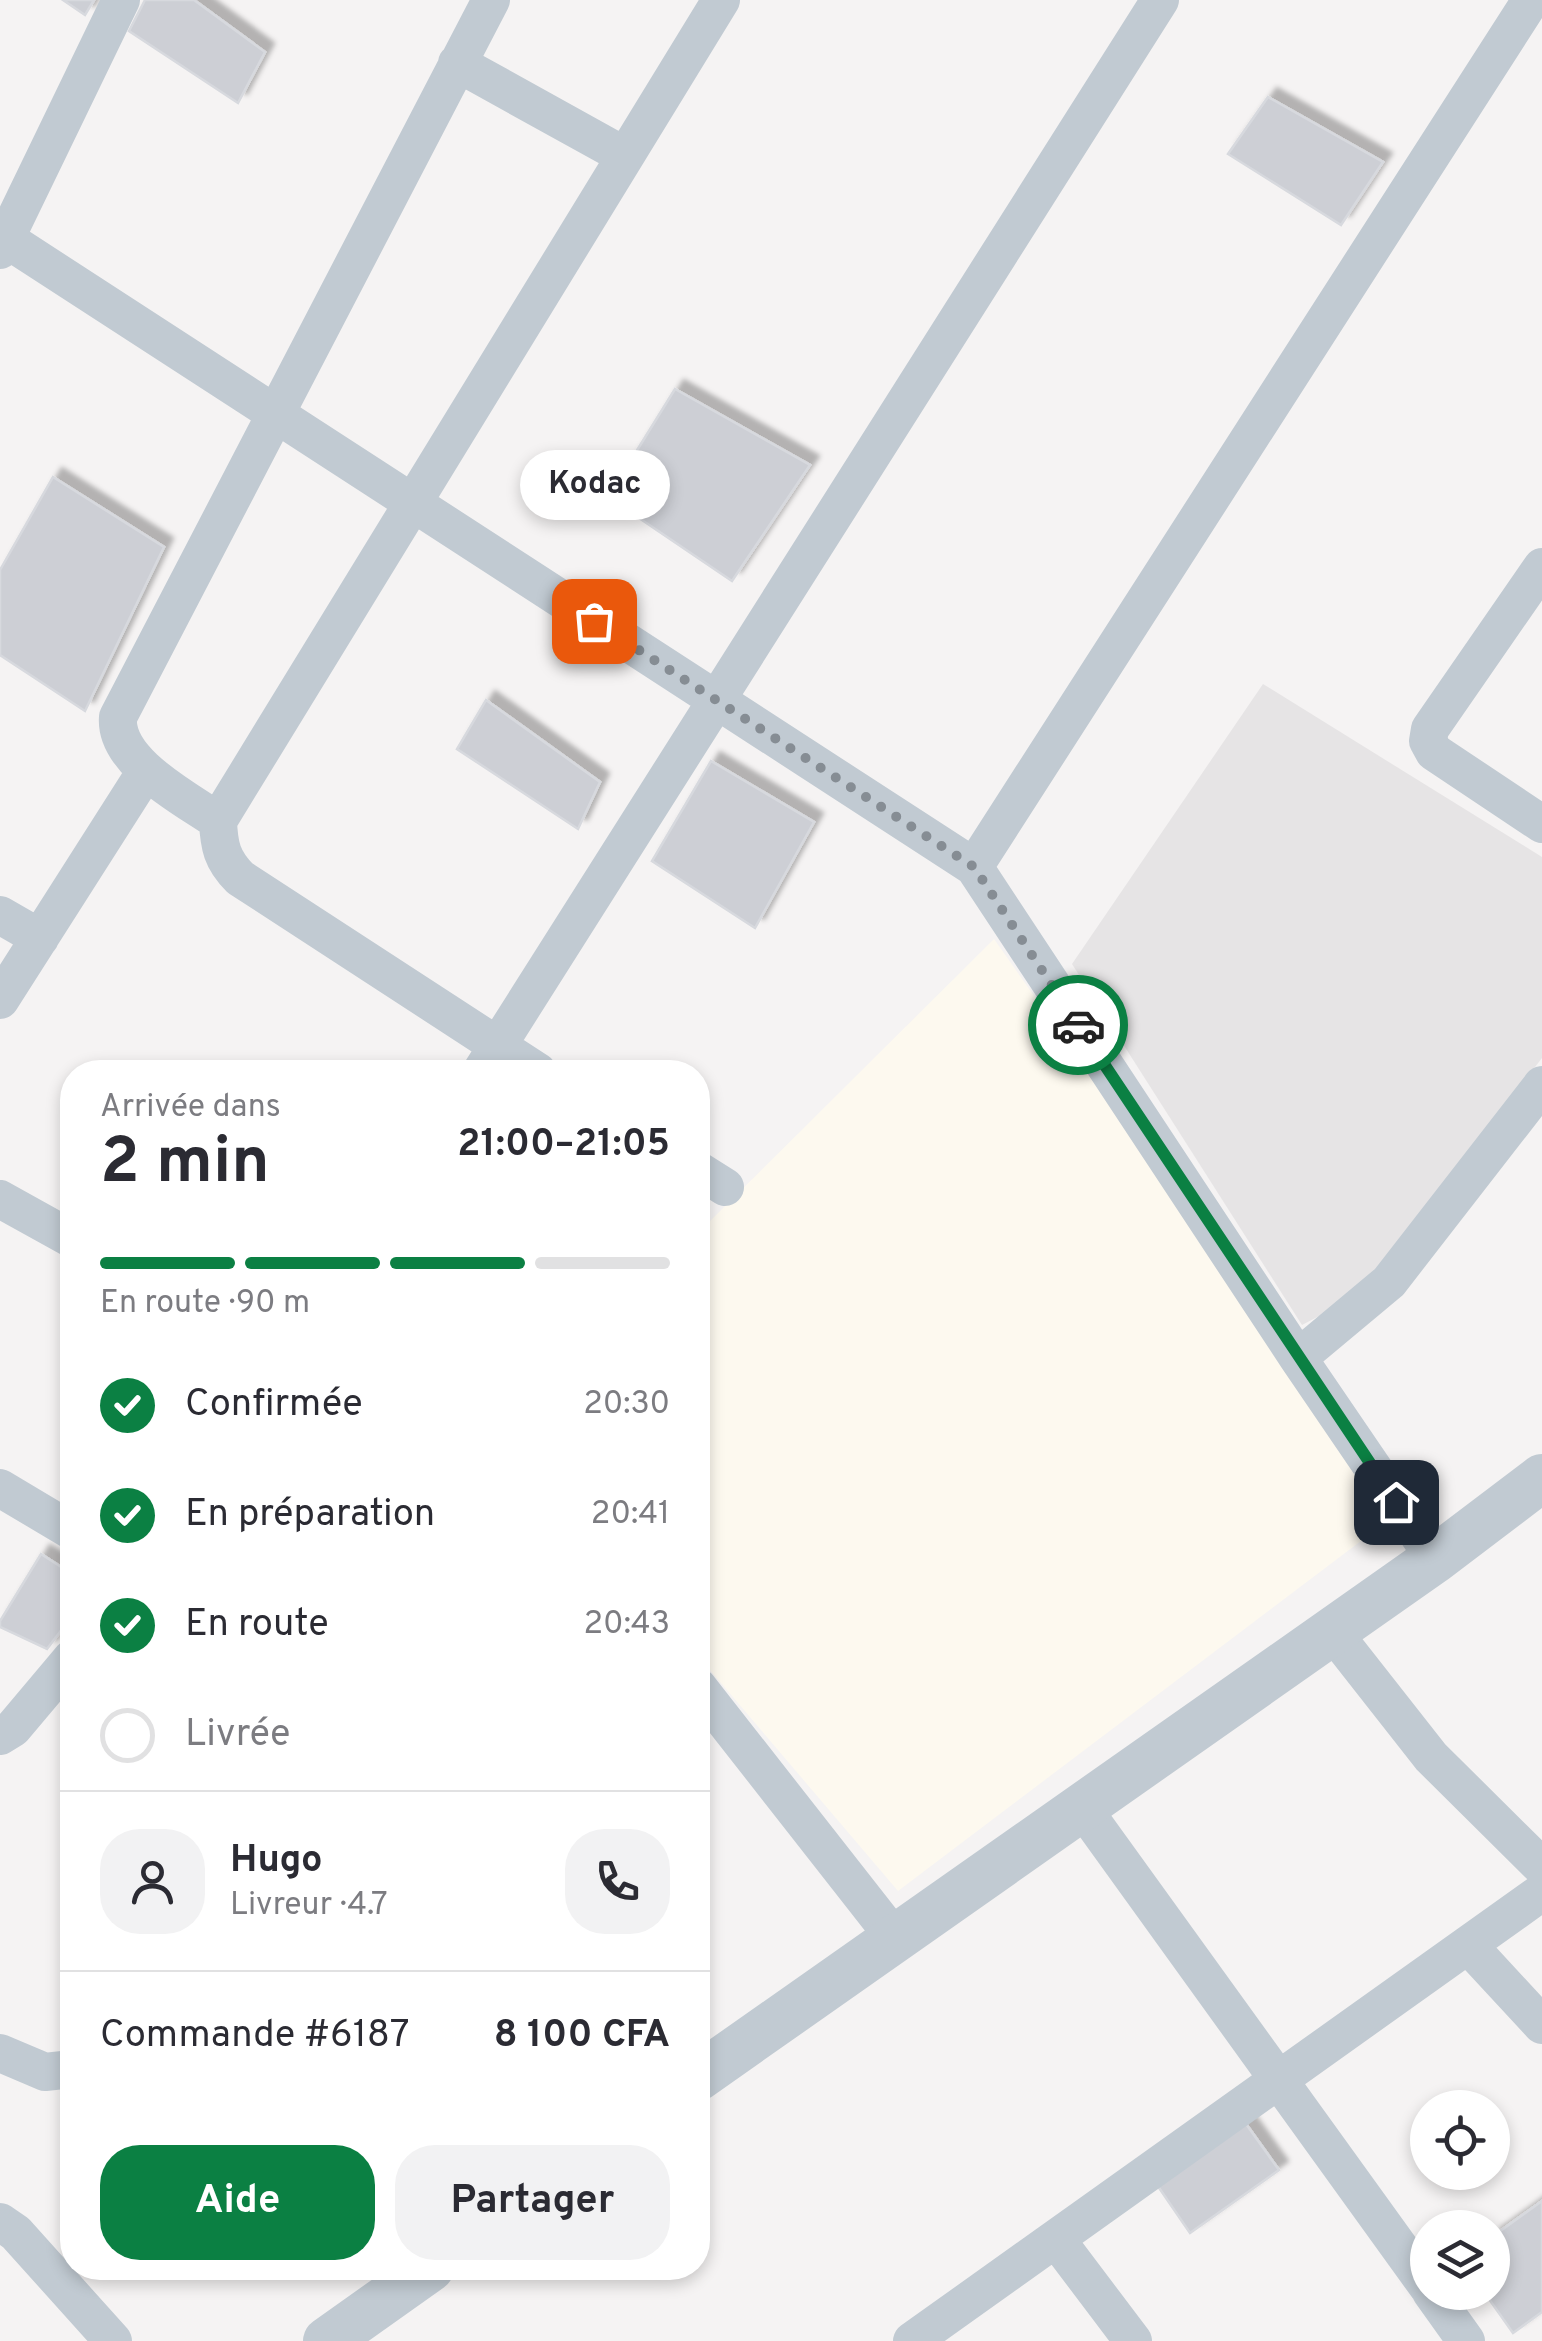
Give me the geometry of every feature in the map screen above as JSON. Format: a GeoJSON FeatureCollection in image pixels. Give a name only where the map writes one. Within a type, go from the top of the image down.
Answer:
{"type":"FeatureCollection","features":[{"type":"Feature","properties":{"kind":"street"},"geometry":{"type":"LineString","coordinates":[[121,0],[2,241],[974,867],[1435,1559]]}},
{"type":"Feature","properties":{"kind":"street"},"geometry":{"type":"LineString","coordinates":[[218,821],[146,770],[124,747],[116,731],[118,716],[491,0]]}},
{"type":"Feature","properties":{"kind":"street"},"geometry":{"type":"LineString","coordinates":[[720,0],[218,821],[219,846],[226,864],[240,878],[489,1060],[1160,0]]}},
{"type":"Feature","properties":{"kind":"street"},"geometry":{"type":"LineString","coordinates":[[974,867],[1531,0]]}},
{"type":"Feature","properties":{"kind":"street"},"geometry":{"type":"LineString","coordinates":[[457,63],[624,156]]}},
{"type":"Feature","properties":{"kind":"street"},"geometry":{"type":"LineString","coordinates":[[1542,567],[1430,729],[1428,741],[1434,752],[1542,824]]}},
{"type":"Feature","properties":{"kind":"street"},"geometry":{"type":"LineString","coordinates":[[0,1000],[146,770]]}},
{"type":"Feature","properties":{"kind":"street"},"geometry":{"type":"LineString","coordinates":[[0,915],[40,938]]}},
{"type":"Feature","properties":{"kind":"street"},"geometry":{"type":"LineString","coordinates":[[1298,1358],[1388,1282],[1542,1084]]}},
{"type":"Feature","properties":{"kind":"street"},"geometry":{"type":"LineString","coordinates":[[0,1199],[60,1232]]}},
{"type":"Feature","properties":{"kind":"street"},"geometry":{"type":"LineString","coordinates":[[710,2069],[894,1936],[1435,1559],[1542,1478]]}},
{"type":"Feature","properties":{"kind":"street"},"geometry":{"type":"LineString","coordinates":[[0,1488],[60,1524]]}},
{"type":"Feature","properties":{"kind":"street"},"geometry":{"type":"LineString","coordinates":[[1332,1631],[1431,1758],[1542,1868]]}},
{"type":"Feature","properties":{"kind":"street"},"geometry":{"type":"LineString","coordinates":[[0,1736],[13,1728],[60,1672]]}},
{"type":"Feature","properties":{"kind":"street"},"geometry":{"type":"LineString","coordinates":[[710,1702],[894,1936]]}},
{"type":"Feature","properties":{"kind":"street"},"geometry":{"type":"LineString","coordinates":[[1081,1806],[1410,2263]]}},
{"type":"Feature","properties":{"kind":"street"},"geometry":{"type":"LineString","coordinates":[[912,2341],[1542,1892]]}},
{"type":"Feature","properties":{"kind":"street"},"geometry":{"type":"LineString","coordinates":[[1468,1945],[1542,2025]]}},
{"type":"Feature","properties":{"kind":"street"},"geometry":{"type":"LineString","coordinates":[[0,2053],[45,2072],[60,2070]]}},
{"type":"Feature","properties":{"kind":"street"},"geometry":{"type":"LineString","coordinates":[[0,2222],[16,2232],[113,2341]]}},
{"type":"Feature","properties":{"kind":"street"},"geometry":{"type":"LineString","coordinates":[[1056,2239],[1132,2341]]}},
{"type":"Feature","properties":{"kind":"street"},"geometry":{"type":"LineString","coordinates":[[327,2341],[397,2280]]}},
{"type":"Feature","properties":{"kind":"street"},"geometry":{"type":"LineString","coordinates":[[1444,2310],[1466,2341]]}},
{"type":"Feature","properties":{"kind":"shaded area"},"geometry":{"type":"Polygon","coordinates":[[[1263,684],[1542,857],[1542,1058],[1359,1295],[1302,1325],[1072,964],[1263,684]]]}},
{"type":"Feature","properties":{"kind":"shaded area"},"geometry":{"type":"Polygon","coordinates":[[[994,939],[1398,1513],[898,1891],[710,1670],[710,1221],[994,939]]]}},
{"type":"Feature","properties":{"kind":"building"},"geometry":{"type":"Polygon","coordinates":[[[63,0],[94,0],[85,15],[63,0]]]}},
{"type":"Feature","properties":{"kind":"building"},"geometry":{"type":"Polygon","coordinates":[[[145,0],[194,0],[265,52],[238,103],[129,31],[145,0]]]}},
{"type":"Feature","properties":{"kind":"building"},"geometry":{"type":"Polygon","coordinates":[[[1268,97],[1383,162],[1341,225],[1228,154],[1268,97]]]}},
{"type":"Feature","properties":{"kind":"building"},"geometry":{"type":"Polygon","coordinates":[[[675,389],[810,465],[732,581],[608,497],[675,389]]]}},
{"type":"Feature","properties":{"kind":"building"},"geometry":{"type":"Polygon","coordinates":[[[53,477],[164,547],[85,711],[0,655],[0,570],[53,477]]]}},
{"type":"Feature","properties":{"kind":"building"},"geometry":{"type":"Polygon","coordinates":[[[486,700],[600,782],[578,829],[457,749],[486,700]]]}},
{"type":"Feature","properties":{"kind":"building"},"geometry":{"type":"Polygon","coordinates":[[[711,761],[814,822],[755,928],[652,861],[711,761]]]}},
{"type":"Feature","properties":{"kind":"building"},"geometry":{"type":"Polygon","coordinates":[[[41,1554],[60,1566],[60,1632],[47,1649],[0,1627],[41,1554]]]}},
{"type":"Feature","properties":{"kind":"building"},"geometry":{"type":"Polygon","coordinates":[[[1241,2117],[1279,2170],[1190,2233],[1153,2179],[1241,2117]]]}},
{"type":"Feature","properties":{"kind":"building"},"geometry":{"type":"Polygon","coordinates":[[[1542,2201],[1542,2312],[1513,2333],[1497,2310],[1510,2310],[1510,2224],[1542,2201]]]}},
{"type":"Feature","properties":{"kind":"way so far"},"geometry":{"type":"LineString","coordinates":[[594,621],[974,867],[1078,1025]]}},
{"type":"Feature","properties":{"kind":"place","name":"Kodac"},"geometry":{"type":"Point","coordinates":[594,621]}},
{"type":"Feature","properties":{"kind":"route"},"geometry":{"type":"LineString","coordinates":[[1078,1025],[1396,1502]]}}]}
